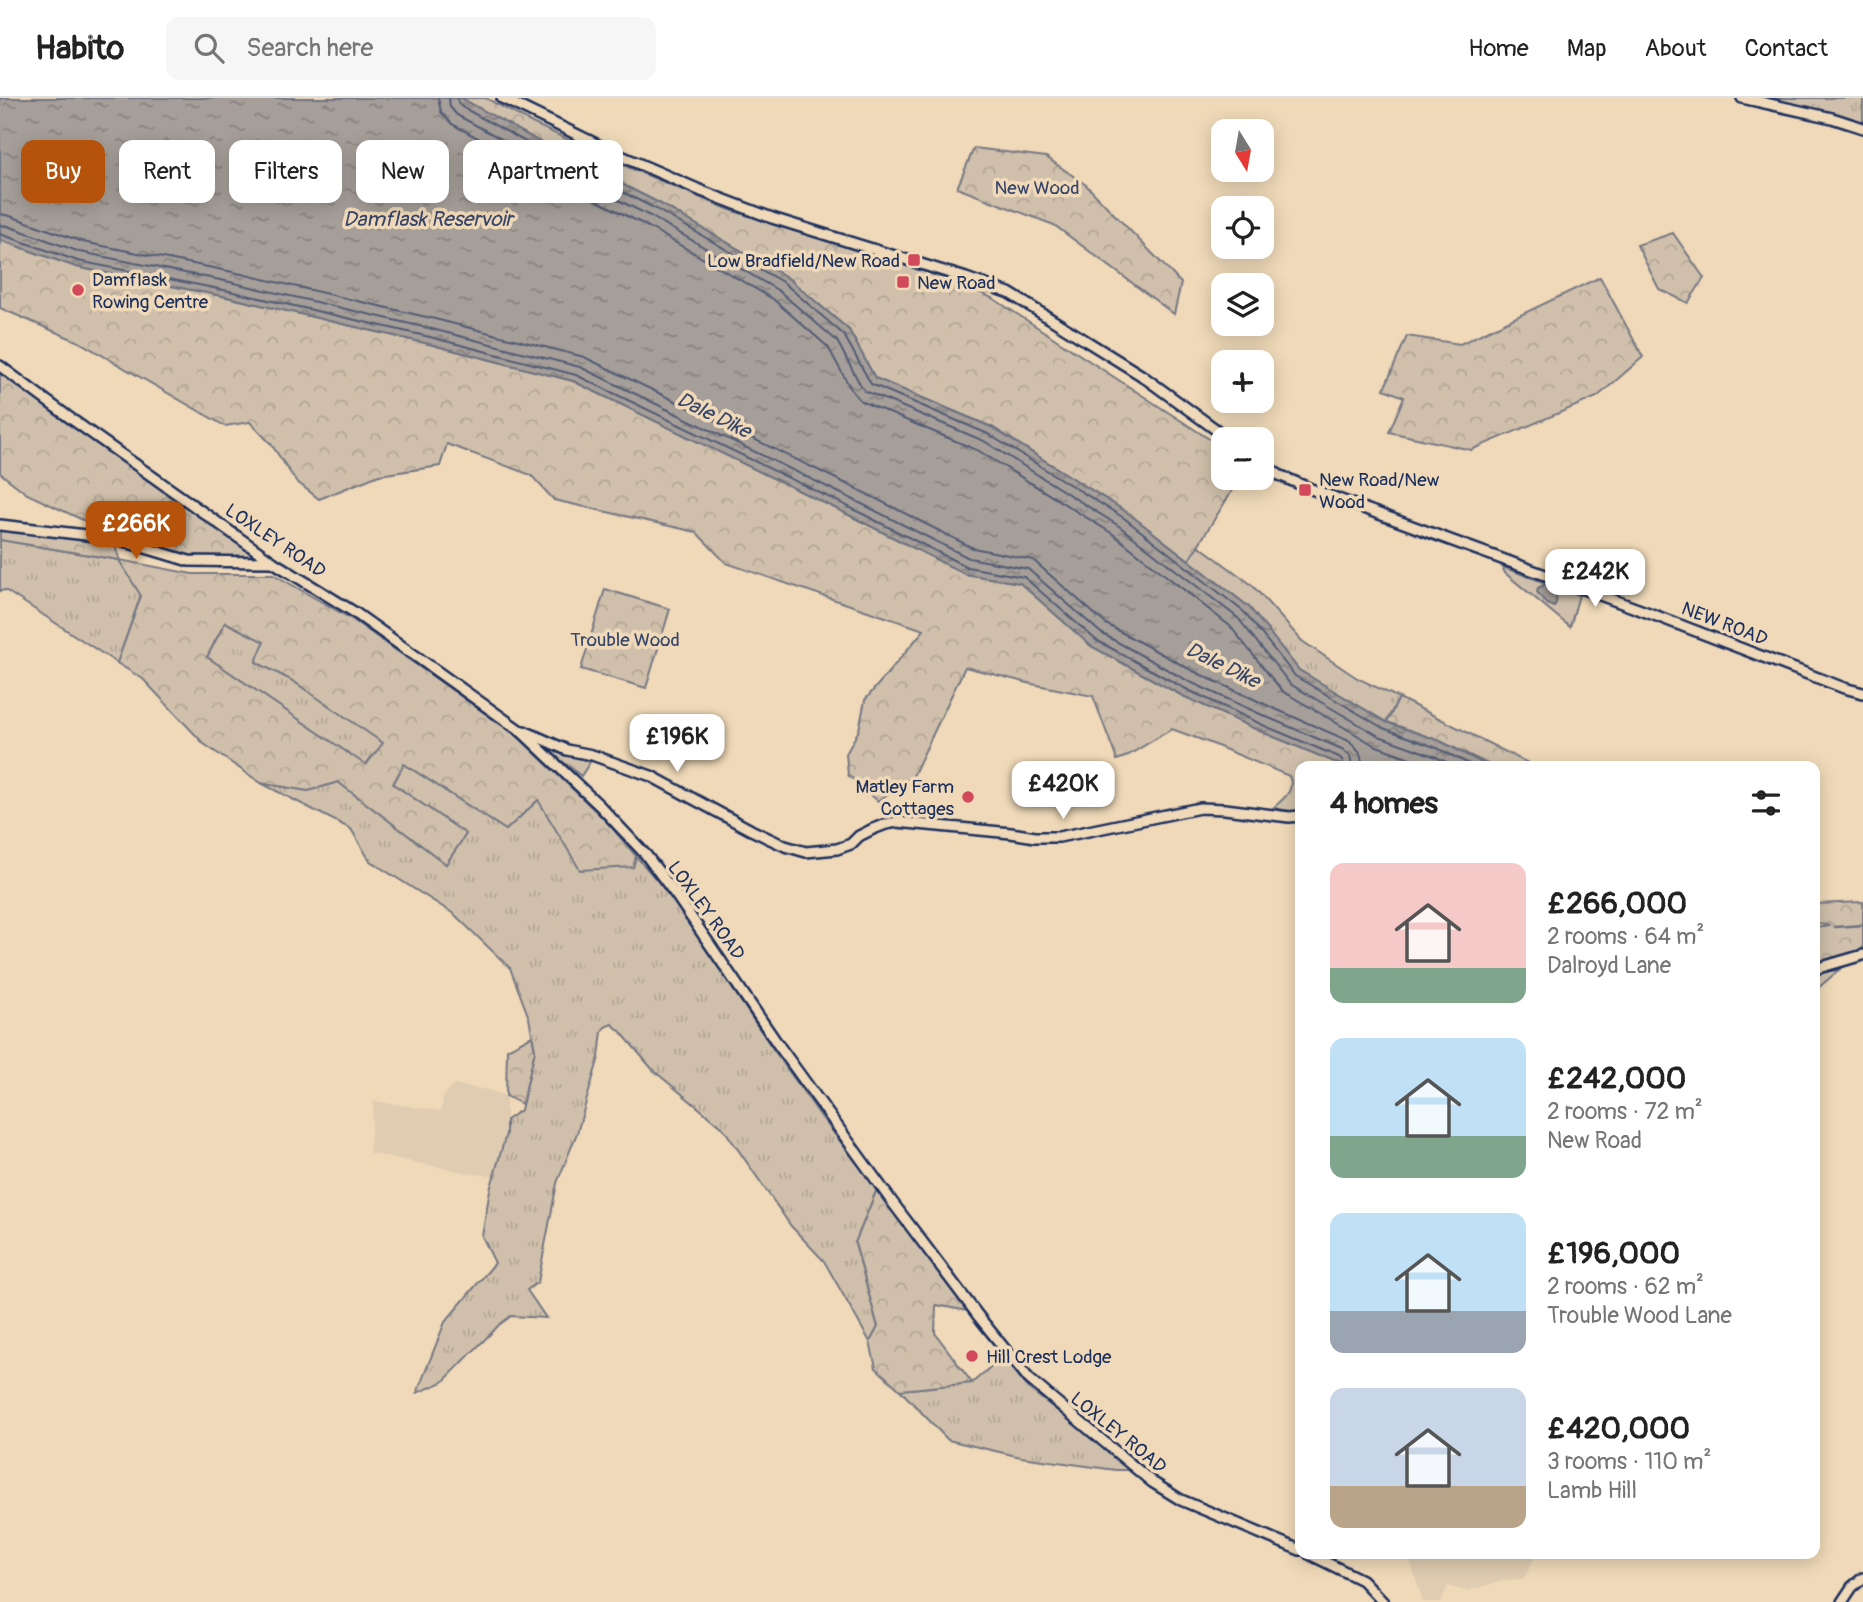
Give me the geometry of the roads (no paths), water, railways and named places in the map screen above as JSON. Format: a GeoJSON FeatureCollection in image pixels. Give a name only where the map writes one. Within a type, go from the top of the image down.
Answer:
{"type":"FeatureCollection","features":[{"type":"Feature","properties":{"kind":"street"},"geometry":{"type":"LineString","coordinates":[[502,98],[621,156],[772,218],[1009,293],[1141,375],[1212,427]]}},
{"type":"Feature","properties":{"kind":"street"},"geometry":{"type":"LineString","coordinates":[[1742,98],[1832,118],[1863,128]]}},
{"type":"Feature","properties":{"kind":"street","name":"LOXLEY ROAD"},"geometry":{"type":"LineString","coordinates":[[0,366],[273,562],[354,612],[522,732],[600,806],[646,855],[892,1203],[978,1317],[1029,1379],[1152,1482],[1203,1511],[1295,1548]]}},
{"type":"Feature","properties":{"kind":"street","name":"NEW ROAD"},"geometry":{"type":"LineString","coordinates":[[1274,471],[1311,489],[1863,693]]}},
{"type":"Feature","properties":{"kind":"street"},"geometry":{"type":"LineString","coordinates":[[0,525],[112,538],[188,561],[273,562]]}},
{"type":"Feature","properties":{"kind":"street"},"geometry":{"type":"LineString","coordinates":[[522,732],[528,732],[567,750],[592,755],[651,776],[751,830],[785,846],[806,852],[837,849],[851,844],[859,836],[873,829],[897,822],[1035,837],[1059,837],[1200,808],[1295,816]]}},
{"type":"Feature","properties":{"kind":"street"},"geometry":{"type":"LineString","coordinates":[[1820,968],[1863,955]]}},
{"type":"Feature","properties":{"kind":"street"},"geometry":{"type":"LineString","coordinates":[[1319,1559],[1362,1580],[1383,1602]]}},
{"type":"Feature","properties":{"kind":"street"},"geometry":{"type":"LineString","coordinates":[[1842,1602],[1852,1587],[1863,1578]]}},
{"type":"Feature","properties":{"kind":"water","name":"Damflask Reservoir"},"geometry":{"type":"Polygon","coordinates":[[[0,98],[461,98],[536,140],[463,140],[463,203],[623,203],[623,185],[659,203],[788,278],[849,330],[875,378],[991,427],[1128,513],[1249,607],[1299,670],[1386,722],[1440,741],[1478,761],[1332,761],[1262,732],[1181,695],[1091,646],[1020,583],[965,574],[573,381],[227,297],[76,267],[0,240],[0,98]]]}},
{"type":"Feature","properties":{"kind":"water"},"geometry":{"type":"Polygon","coordinates":[[[1546,584],[1556,594],[1554,607],[1547,604],[1537,592],[1538,588],[1546,584]]]}},
{"type":"Feature","properties":{"kind":"waterway","name":"Dale Dike"},"geometry":{"type":"LineString","coordinates":[[1835,927],[1863,925]]}},
{"type":"Feature","properties":{"kind":"place","name":"Low Bradfield/New Road"},"geometry":{"type":"Point","coordinates":[914,260]}},
{"type":"Feature","properties":{"kind":"place","name":"New Road"},"geometry":{"type":"Point","coordinates":[903,282]}},
{"type":"Feature","properties":{"kind":"place","name":"Damflask Rowing Centre"},"geometry":{"type":"Point","coordinates":[78,290]}},
{"type":"Feature","properties":{"kind":"place","name":"New Road/New Wood"},"geometry":{"type":"Point","coordinates":[1305,490]}},
{"type":"Feature","properties":{"kind":"place","name":"Matley Farm Cottages"},"geometry":{"type":"Point","coordinates":[968,797]}},
{"type":"Feature","properties":{"kind":"place","name":"Hill Crest Lodge"},"geometry":{"type":"Point","coordinates":[972,1356]}},
{"type":"Feature","properties":{"kind":"park label","name":"New Wood"},"geometry":{"type":"Point","coordinates":[1037,187]}},
{"type":"Feature","properties":{"kind":"park label","name":"Trouble Wood"},"geometry":{"type":"Point","coordinates":[625,639]}}]}
